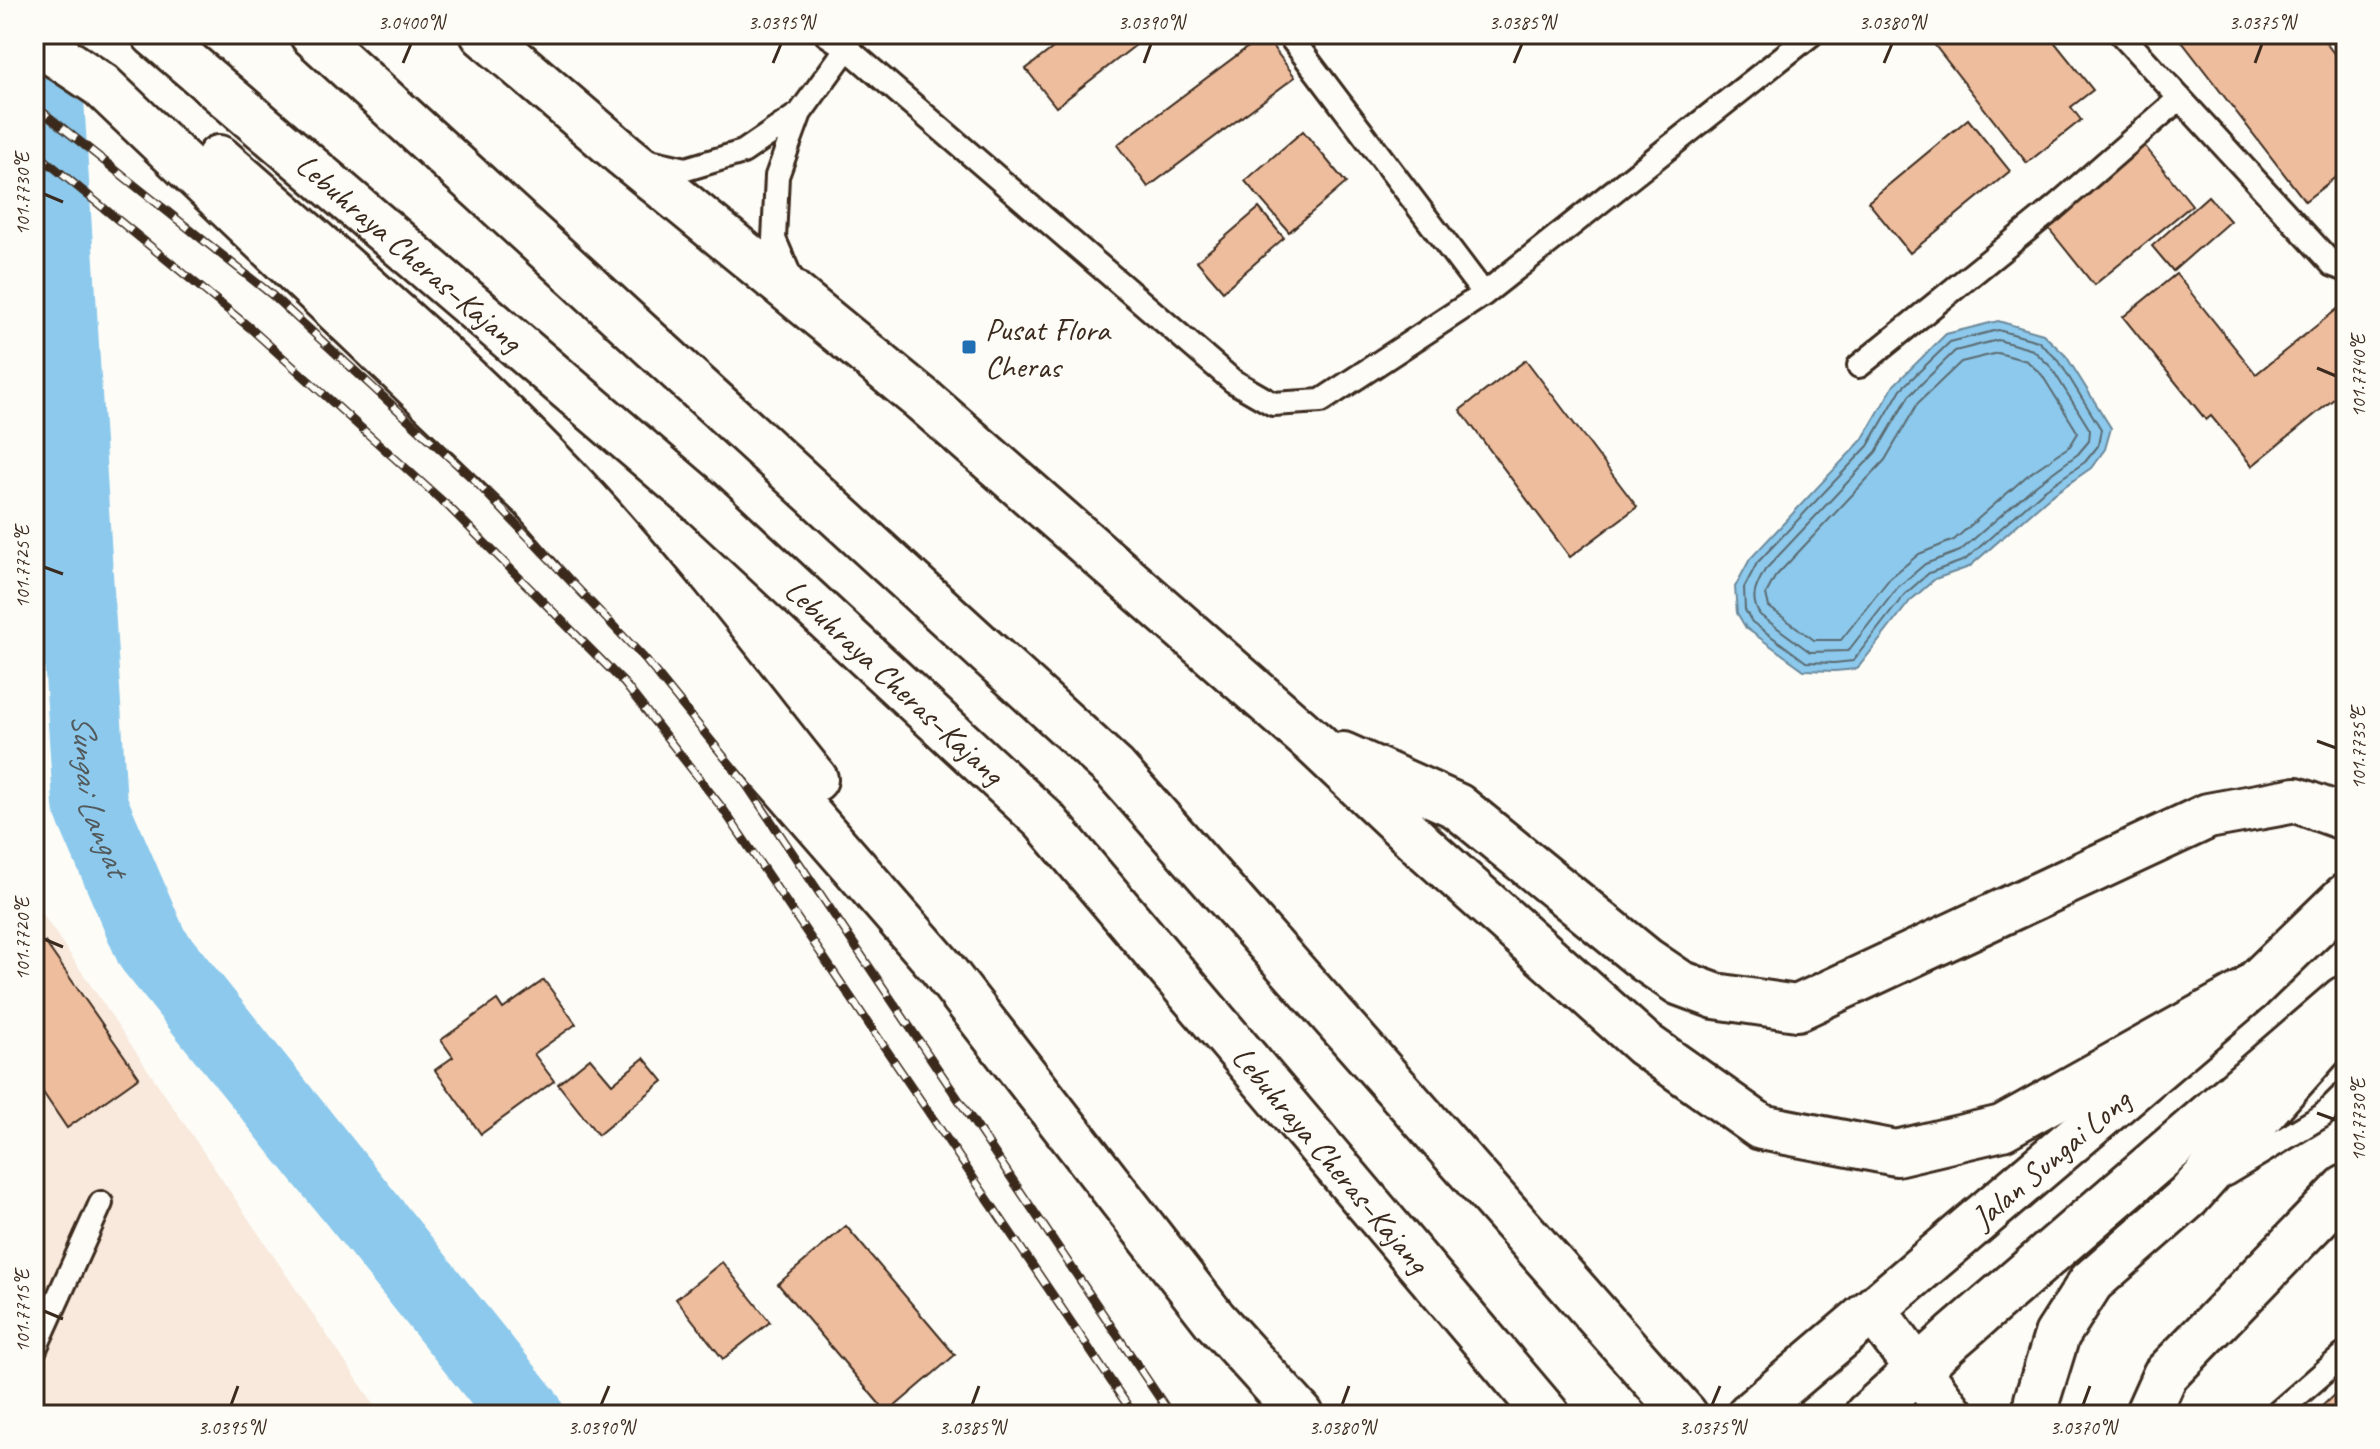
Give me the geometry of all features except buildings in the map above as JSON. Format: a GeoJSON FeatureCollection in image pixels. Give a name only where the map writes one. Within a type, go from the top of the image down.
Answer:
{"type":"FeatureCollection","features":[{"type":"Feature","properties":{"kind":"main road"},"geometry":{"type":"LineString","coordinates":[[79,34],[448,361],[563,475],[642,562],[833,801],[941,967]]}},
{"type":"Feature","properties":{"kind":"main road","name":"Lebuhraya Cheras–Kajang"},"geometry":{"type":"LineString","coordinates":[[154,34],[700,501],[1044,820],[1547,1415]]}},
{"type":"Feature","properties":{"kind":"main road"},"geometry":{"type":"LineString","coordinates":[[312,34],[1115,769],[1685,1415]]}},
{"type":"Feature","properties":{"kind":"main road"},"geometry":{"type":"LineString","coordinates":[[483,34],[624,155],[924,401],[1314,743],[1425,848],[1644,1044],[1761,1127],[1896,1153],[2002,1128],[2249,990]]}},
{"type":"Feature","properties":{"kind":"main road"},"geometry":{"type":"LineString","coordinates":[[34,40],[101,85],[533,498],[941,967],[1214,1319],[1301,1415]]}},
{"type":"Feature","properties":{"kind":"main road"},"geometry":{"type":"LineString","coordinates":[[1314,743],[1457,806],[1646,960],[1680,983],[1715,996],[1797,1008],[2208,816],[2296,800],[2346,818]]}},
{"type":"Feature","properties":{"kind":"main road","name":"Jalan Sungai Long"},"geometry":{"type":"LineString","coordinates":[[1749,1415],[2249,990],[2346,896]]}},
{"type":"Feature","properties":{"kind":"main road"},"geometry":{"type":"LineString","coordinates":[[1873,1410],[1917,1368],[2346,998]]}},
{"type":"Feature","properties":{"kind":"main road"},"geometry":{"type":"LineString","coordinates":[[2038,1415],[2037,1400],[2057,1335],[2091,1282],[2188,1197],[2346,1019]]}},
{"type":"Feature","properties":{"kind":"main road"},"geometry":{"type":"LineString","coordinates":[[2147,1415],[2165,1375],[2346,1188]]}},
{"type":"Feature","properties":{"kind":"main road"},"geometry":{"type":"LineString","coordinates":[[1874,1311],[1952,1415]]}},
{"type":"Feature","properties":{"kind":"main road"},"geometry":{"type":"LineString","coordinates":[[1214,1319],[1275,1415]]}},
{"type":"Feature","properties":{"kind":"lane"},"geometry":{"type":"LineString","coordinates":[[826,34],[847,48],[1233,381],[1273,404],[1321,401],[1484,294],[1812,34]]}},
{"type":"Feature","properties":{"kind":"lane"},"geometry":{"type":"LineString","coordinates":[[1288,34],[1484,294]]}},
{"type":"Feature","properties":{"kind":"lane"},"geometry":{"type":"LineString","coordinates":[[2121,34],[2333,265],[2346,270]]}},
{"type":"Feature","properties":{"kind":"lane"},"geometry":{"type":"LineString","coordinates":[[801,299],[774,239],[777,176],[800,113],[847,48]]}},
{"type":"Feature","properties":{"kind":"lane"},"geometry":{"type":"LineString","coordinates":[[1859,366],[2054,208],[2180,98]]}},
{"type":"Feature","properties":{"kind":"lane"},"geometry":{"type":"LineString","coordinates":[[624,155],[686,169],[743,152],[800,113]]}},
{"type":"Feature","properties":{"kind":"lane"},"geometry":{"type":"LineString","coordinates":[[2188,1197],[2322,1116],[2346,1092]]}},
{"type":"Feature","properties":{"kind":"lane"},"geometry":{"type":"LineString","coordinates":[[34,1351],[101,1203]]}},
{"type":"Feature","properties":{"kind":"lane"},"geometry":{"type":"LineString","coordinates":[[2275,1415],[2346,1353]]}},
{"type":"Feature","properties":{"kind":"shaded area"},"geometry":{"type":"Polygon","coordinates":[[[34,901],[381,1415],[34,1415],[34,901]]]}},
{"type":"Feature","properties":{"kind":"water"},"geometry":{"type":"Polygon","coordinates":[[[1998,321],[2043,334],[2066,356],[2111,428],[2105,449],[2091,468],[2048,498],[1969,567],[1935,579],[1910,601],[1857,669],[1804,670],[1746,628],[1737,613],[1735,587],[1750,559],[1862,440],[1894,385],[1946,334],[1998,321]]]}},
{"type":"Feature","properties":{"kind":"waterway","name":"Sungai Langat"},"geometry":{"type":"LineString","coordinates":[[43,34],[90,804],[152,948],[527,1415]]}},
{"type":"Feature","properties":{"kind":"railway"},"geometry":{"type":"LineString","coordinates":[[34,105],[272,295],[473,479],[644,658],[746,784],[1171,1415]]}},
{"type":"Feature","properties":{"kind":"railway"},"geometry":{"type":"LineString","coordinates":[[34,151],[249,327],[450,508],[624,683],[723,809],[1134,1415]]}},
{"type":"Feature","properties":{"kind":"place","name":"Pusat Flora Cheras"},"geometry":{"type":"Point","coordinates":[969,347]}}]}
